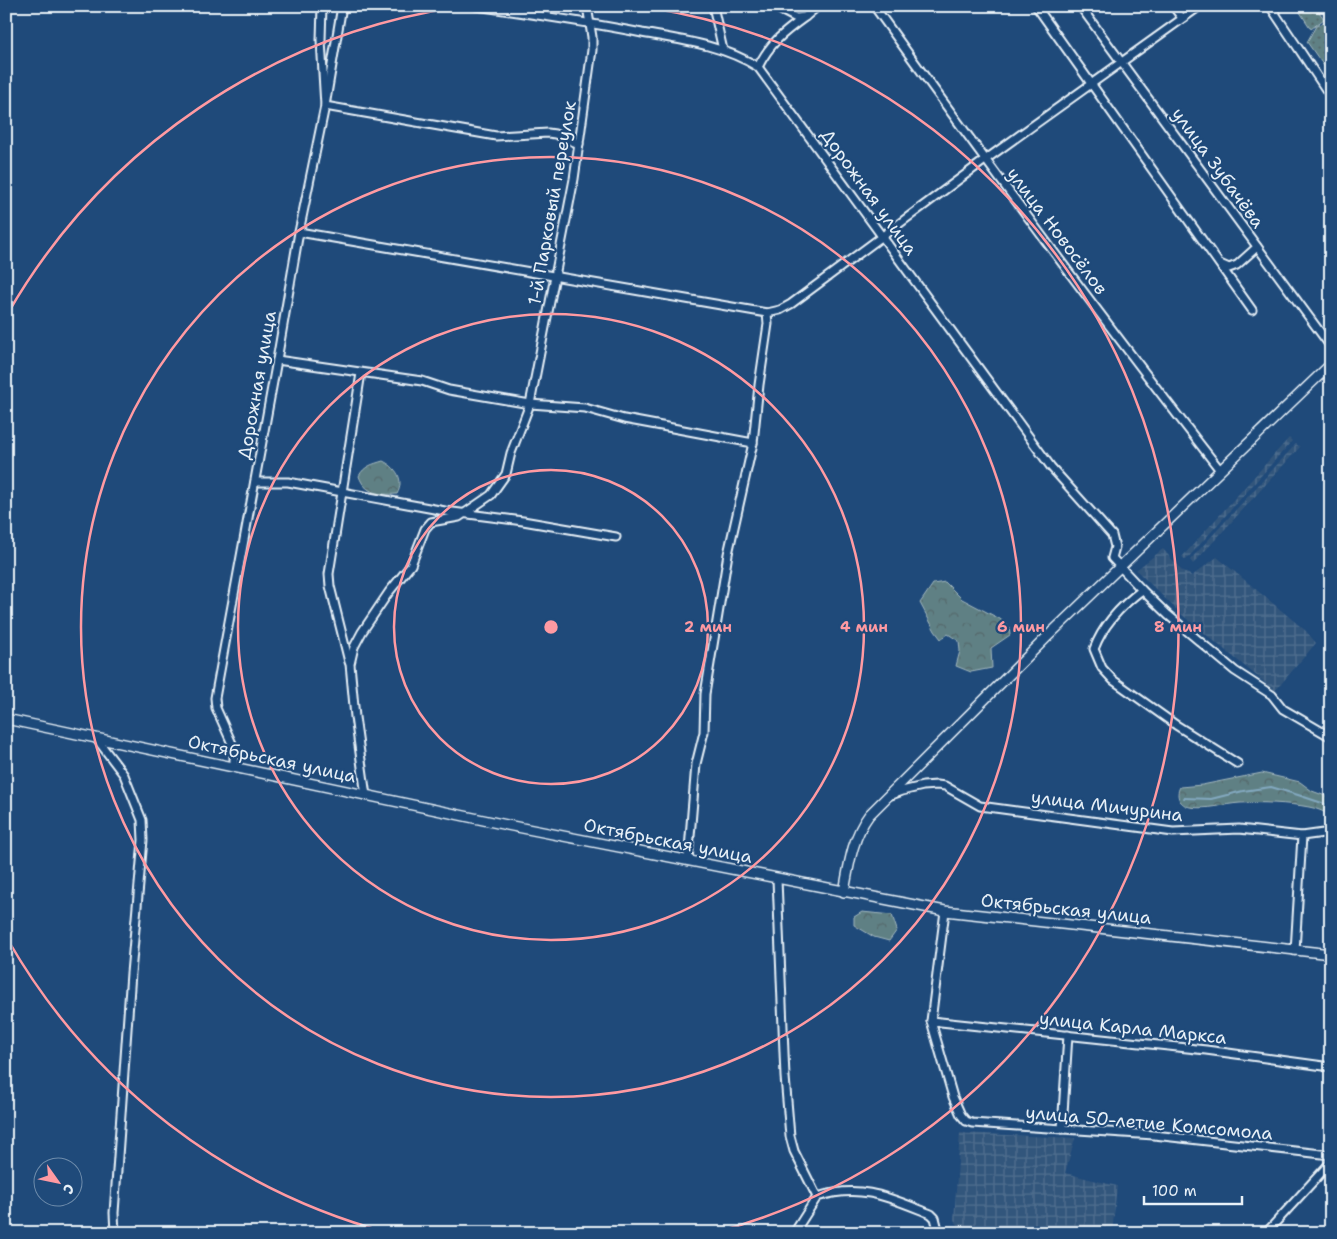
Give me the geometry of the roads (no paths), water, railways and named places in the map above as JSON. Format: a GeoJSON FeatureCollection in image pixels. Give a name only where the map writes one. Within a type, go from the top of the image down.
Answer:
{"type":"FeatureCollection","features":[{"type":"Feature","properties":{"kind":"street"},"geometry":{"type":"LineString","coordinates":[[322,6],[321,40],[325,106],[496,136],[548,133],[578,144]]}},
{"type":"Feature","properties":{"kind":"street","name":"Дорожная улица"},"geometry":{"type":"LineString","coordinates":[[234,767],[234,748],[216,708],[215,698],[342,6]]}},
{"type":"Feature","properties":{"kind":"street","name":"Дорожная улица"},"geometry":{"type":"LineString","coordinates":[[476,6],[590,23],[694,42],[744,58],[758,67],[1051,467],[1112,535],[1115,547],[1112,558],[1120,567]]}},
{"type":"Feature","properties":{"kind":"street","name":"1-й Парковый переулок"},"geometry":{"type":"LineString","coordinates":[[464,513],[491,495],[506,474],[511,453],[530,404],[574,179],[592,50],[587,6]]}},
{"type":"Feature","properties":{"kind":"street"},"geometry":{"type":"LineString","coordinates":[[713,6],[723,50]]}},
{"type":"Feature","properties":{"kind":"street"},"geometry":{"type":"LineString","coordinates":[[773,6],[796,18],[805,17]]}},
{"type":"Feature","properties":{"kind":"street"},"geometry":{"type":"LineString","coordinates":[[758,67],[766,51],[780,35],[818,6]]}},
{"type":"Feature","properties":{"kind":"street","name":"улица Новосёлов"},"geometry":{"type":"LineString","coordinates":[[874,6],[985,160],[1146,376],[1220,470]]}},
{"type":"Feature","properties":{"kind":"street"},"geometry":{"type":"LineString","coordinates":[[1036,6],[1252,310]]}},
{"type":"Feature","properties":{"kind":"street","name":"улица Зубачёва"},"geometry":{"type":"LineString","coordinates":[[1080,6],[1331,347]]}},
{"type":"Feature","properties":{"kind":"street"},"geometry":{"type":"LineString","coordinates":[[1173,6],[1182,18]]}},
{"type":"Feature","properties":{"kind":"street"},"geometry":{"type":"LineString","coordinates":[[299,232],[767,313],[780,310],[1091,83],[1200,6]]}},
{"type":"Feature","properties":{"kind":"street"},"geometry":{"type":"LineString","coordinates":[[1270,6],[1331,97]]}},
{"type":"Feature","properties":{"kind":"street"},"geometry":{"type":"LineString","coordinates":[[1220,264],[1229,268],[1237,265],[1257,247]]}},
{"type":"Feature","properties":{"kind":"street"},"geometry":{"type":"LineString","coordinates":[[688,861],[696,764],[704,732],[705,694],[728,554],[753,443],[758,385],[768,324],[767,313]]}},
{"type":"Feature","properties":{"kind":"street"},"geometry":{"type":"LineString","coordinates":[[277,360],[422,382],[449,390],[530,404],[585,408],[624,419],[753,443]]}},
{"type":"Feature","properties":{"kind":"street"},"geometry":{"type":"LineString","coordinates":[[844,892],[854,845],[869,815],[1047,637],[1331,364]]}},
{"type":"Feature","properties":{"kind":"street"},"geometry":{"type":"LineString","coordinates":[[361,373],[335,533],[330,580],[350,664],[366,796]]}},
{"type":"Feature","properties":{"kind":"street"},"geometry":{"type":"LineString","coordinates":[[255,482],[288,482],[616,537]]}},
{"type":"Feature","properties":{"kind":"street"},"geometry":{"type":"LineString","coordinates":[[350,664],[354,647],[362,632],[389,592],[412,565],[426,529],[431,522],[440,519],[453,519],[464,513]]}},
{"type":"Feature","properties":{"kind":"street"},"geometry":{"type":"LineString","coordinates":[[1120,567],[1168,615],[1235,672],[1272,695],[1283,709],[1331,737]]}},
{"type":"Feature","properties":{"kind":"street"},"geometry":{"type":"LineString","coordinates":[[1142,590],[1128,601],[1099,635],[1094,649],[1102,668],[1113,680],[1176,725],[1238,764]]}},
{"type":"Feature","properties":{"kind":"street","name":"Октябрьская улица"},"geometry":{"type":"LineString","coordinates":[[6,719],[366,796],[945,911],[1331,954]]}},
{"type":"Feature","properties":{"kind":"street"},"geometry":{"type":"LineString","coordinates":[[96,738],[124,775],[142,820],[143,840],[131,973],[114,1213],[115,1233]]}},
{"type":"Feature","properties":{"kind":"street","name":"улица Мичурина"},"geometry":{"type":"LineString","coordinates":[[886,798],[902,791],[937,785],[945,786],[980,806],[1173,832],[1239,829],[1302,836],[1331,832]]}},
{"type":"Feature","properties":{"kind":"street"},"geometry":{"type":"LineString","coordinates":[[1295,951],[1302,836]]}},
{"type":"Feature","properties":{"kind":"street"},"geometry":{"type":"LineString","coordinates":[[777,879],[785,1076],[790,1136],[794,1151],[817,1197]]}},
{"type":"Feature","properties":{"kind":"street"},"geometry":{"type":"LineString","coordinates":[[931,1021],[945,911]]}},
{"type":"Feature","properties":{"kind":"street","name":"улица Карла Маркса"},"geometry":{"type":"LineString","coordinates":[[931,1021],[1206,1050],[1331,1067]]}},
{"type":"Feature","properties":{"kind":"street","name":"улица 50-летие Комсомола"},"geometry":{"type":"LineString","coordinates":[[931,1021],[953,1097],[961,1115],[966,1121],[972,1123],[1154,1135],[1331,1155]]}},
{"type":"Feature","properties":{"kind":"street"},"geometry":{"type":"LineString","coordinates":[[1062,1129],[1068,1035]]}},
{"type":"Feature","properties":{"kind":"street"},"geometry":{"type":"LineString","coordinates":[[1266,1233],[1331,1162]]}},
{"type":"Feature","properties":{"kind":"street"},"geometry":{"type":"LineString","coordinates":[[794,1233],[817,1197],[830,1193],[856,1191],[880,1194],[931,1214],[935,1218],[939,1233]]}},
{"type":"Feature","properties":{"kind":"waterway"},"geometry":{"type":"LineString","coordinates":[[1184,798],[1211,799],[1243,791],[1271,787],[1331,806]]}}]}
